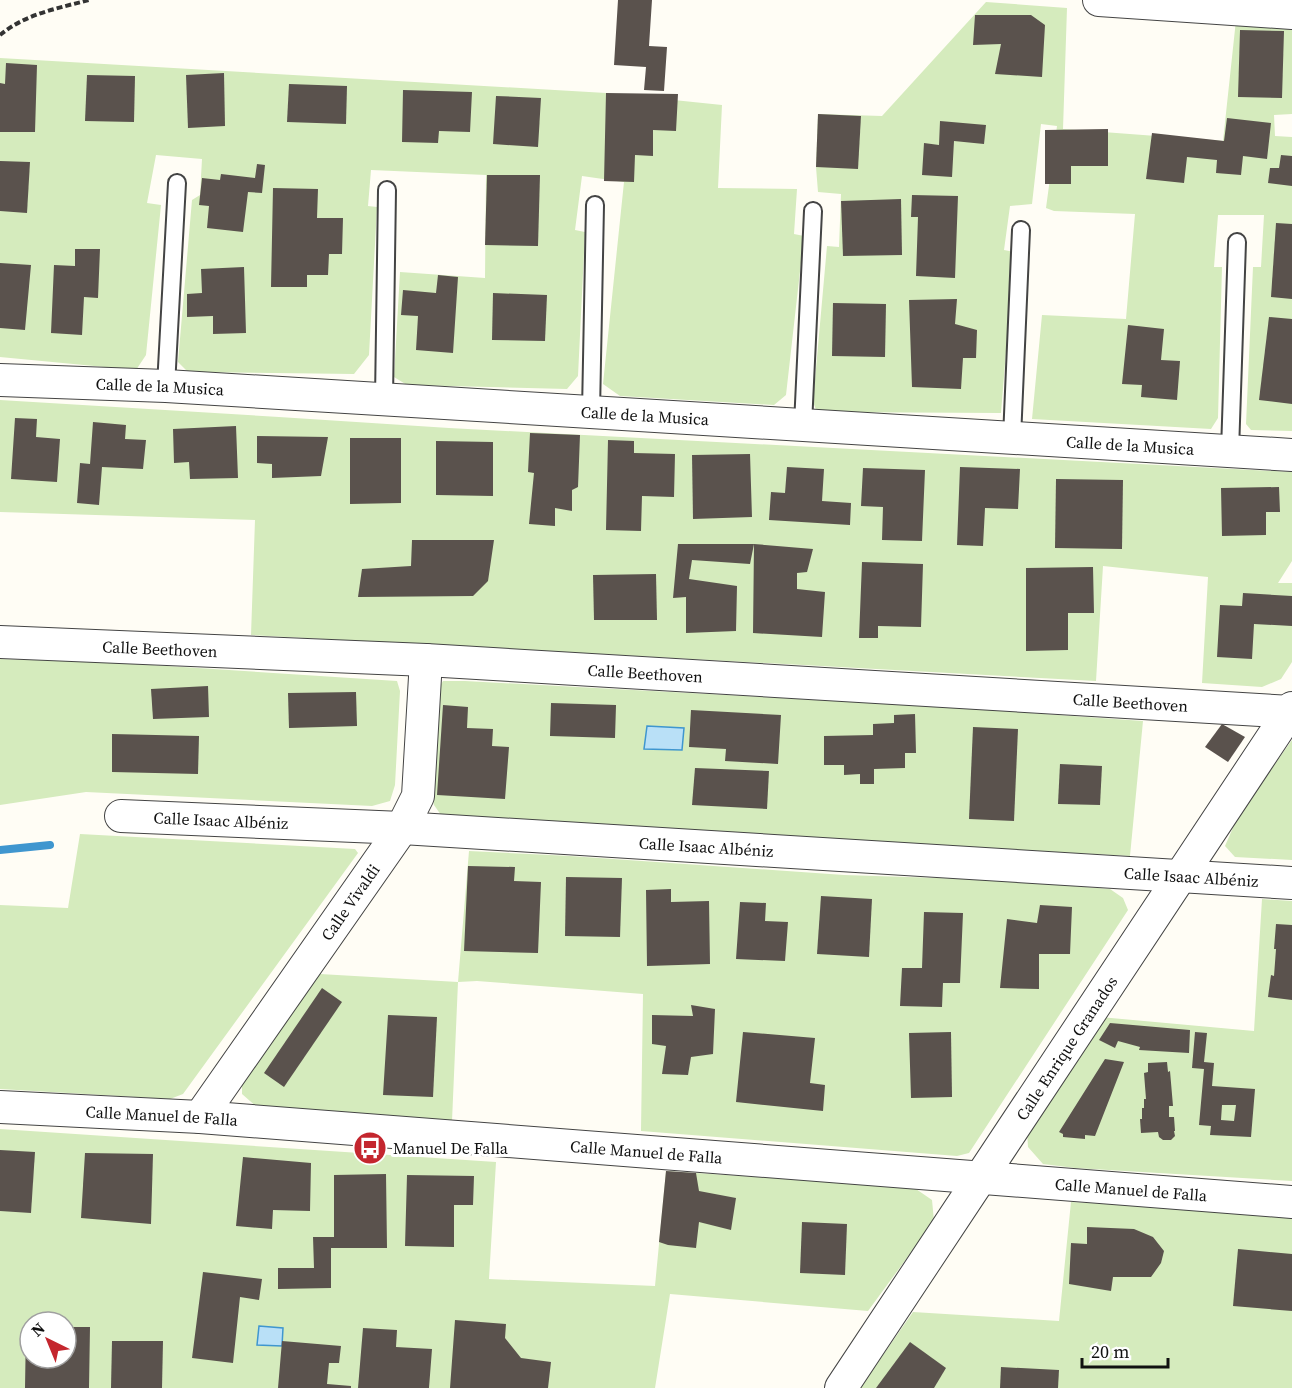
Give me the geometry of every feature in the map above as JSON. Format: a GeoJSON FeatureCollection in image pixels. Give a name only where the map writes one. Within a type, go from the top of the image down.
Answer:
{"type":"FeatureCollection","features":[{"type":"Feature","properties":{"kind":"street"},"geometry":{"type":"LineString","coordinates":[[1099,0],[1292,13]]}},
{"type":"Feature","properties":{"kind":"street","name":"Calle de la Musica"},"geometry":{"type":"LineString","coordinates":[[0,380],[166,386],[1292,455]]}},
{"type":"Feature","properties":{"kind":"street","name":"Calle Beethoven"},"geometry":{"type":"LineString","coordinates":[[0,642],[426,660],[1291,711]]}},
{"type":"Feature","properties":{"kind":"street","name":"Calle Vivaldi"},"geometry":{"type":"LineString","coordinates":[[200,1117],[402,828],[418,796],[426,660]]}},
{"type":"Feature","properties":{"kind":"street","name":"Calle Enrique Granados"},"geometry":{"type":"LineString","coordinates":[[841,1388],[1291,711]]}},
{"type":"Feature","properties":{"kind":"street","name":"Calle Isaac Albéniz"},"geometry":{"type":"LineString","coordinates":[[120,816],[402,828],[1292,883]]}},
{"type":"Feature","properties":{"kind":"street","name":"Calle Manuel de Falla"},"geometry":{"type":"LineString","coordinates":[[0,1107],[200,1117],[1292,1202]]}},
{"type":"Feature","properties":{"kind":"lane"},"geometry":{"type":"LineString","coordinates":[[166,386],[177,183]]}},
{"type":"Feature","properties":{"kind":"lane"},"geometry":{"type":"LineString","coordinates":[[384,399],[387,190]]}},
{"type":"Feature","properties":{"kind":"lane"},"geometry":{"type":"LineString","coordinates":[[591,412],[595,205]]}},
{"type":"Feature","properties":{"kind":"lane"},"geometry":{"type":"LineString","coordinates":[[803,425],[813,211]]}},
{"type":"Feature","properties":{"kind":"lane"},"geometry":{"type":"LineString","coordinates":[[1012,438],[1021,230]]}},
{"type":"Feature","properties":{"kind":"lane"},"geometry":{"type":"LineString","coordinates":[[1230,451],[1237,242]]}},
{"type":"Feature","properties":{"kind":"path"},"geometry":{"type":"LineString","coordinates":[[0,35],[10,27],[44,11],[89,0]]}},
{"type":"Feature","properties":{"kind":"green space"},"geometry":{"type":"Polygon","coordinates":[[[986,2],[1067,8],[1063,129],[1223,141],[1236,20],[1292,23],[1292,114],[1274,115],[1275,136],[1292,137],[1292,431],[1251,430],[1246,424],[1253,267],[1261,267],[1264,215],[1218,215],[1214,267],[1222,267],[1218,418],[1211,429],[1032,419],[1042,315],[1126,319],[1135,214],[1054,211],[1046,208],[1057,126],[1041,124],[1032,204],[1010,206],[1004,250],[1014,252],[1001,413],[817,412],[813,402],[827,246],[839,247],[841,194],[818,192],[816,167],[818,114],[882,116],[986,2]]]}},
{"type":"Feature","properties":{"kind":"green space"},"geometry":{"type":"Polygon","coordinates":[[[0,58],[606,93],[722,105],[718,188],[797,189],[794,234],[804,236],[786,395],[774,405],[620,396],[603,384],[624,182],[582,176],[575,230],[585,232],[578,376],[567,389],[407,385],[394,377],[400,272],[485,278],[486,175],[371,170],[368,206],[377,207],[369,355],[354,374],[188,372],[178,362],[192,200],[200,195],[202,159],[156,155],[147,203],[161,205],[146,355],[136,370],[0,357],[0,58]]]}},
{"type":"Feature","properties":{"kind":"green space"},"geometry":{"type":"Polygon","coordinates":[[[0,400],[449,428],[1292,472],[1292,561],[1278,583],[1292,583],[1292,662],[1281,679],[1262,687],[1202,683],[1208,577],[1103,566],[1096,681],[251,635],[255,520],[0,512],[0,400]]]}},
{"type":"Feature","properties":{"kind":"green space"},"geometry":{"type":"Polygon","coordinates":[[[0,659],[105,662],[397,681],[400,691],[395,785],[390,801],[372,806],[86,792],[0,805],[0,659]]]}},
{"type":"Feature","properties":{"kind":"green space"},"geometry":{"type":"Polygon","coordinates":[[[443,681],[948,707],[1143,721],[1130,856],[461,819],[441,815],[434,805],[428,775],[435,694],[443,681]]]}},
{"type":"Feature","properties":{"kind":"green space"},"geometry":{"type":"Polygon","coordinates":[[[1292,740],[1292,860],[1235,857],[1225,846],[1239,814],[1292,740]]]}},
{"type":"Feature","properties":{"kind":"green space"},"geometry":{"type":"Polygon","coordinates":[[[80,834],[355,849],[358,853],[183,1094],[170,1099],[0,1089],[0,905],[68,908],[80,834]]]}},
{"type":"Feature","properties":{"kind":"green space"},"geometry":{"type":"Polygon","coordinates":[[[469,851],[844,875],[1001,880],[1110,889],[1123,898],[1128,910],[969,1153],[957,1156],[641,1131],[643,994],[477,981],[458,982],[469,851]]]}},
{"type":"Feature","properties":{"kind":"green space"},"geometry":{"type":"Polygon","coordinates":[[[1262,899],[1292,901],[1292,1181],[1075,1168],[1043,1164],[1028,1147],[1027,1131],[1100,1017],[1254,1031],[1262,899]]]}},
{"type":"Feature","properties":{"kind":"green space"},"geometry":{"type":"Polygon","coordinates":[[[320,974],[458,982],[452,1121],[258,1108],[242,1094],[242,1077],[320,974]]]}},
{"type":"Feature","properties":{"kind":"green space"},"geometry":{"type":"Polygon","coordinates":[[[0,1129],[496,1162],[489,1279],[655,1286],[666,1171],[916,1189],[932,1200],[934,1221],[868,1311],[670,1294],[655,1388],[0,1388],[0,1129]]]}},
{"type":"Feature","properties":{"kind":"green space"},"geometry":{"type":"Polygon","coordinates":[[[1071,1202],[1292,1214],[1292,1388],[860,1388],[913,1312],[1059,1321],[1071,1202]]]}},
{"type":"Feature","properties":{"kind":"water"},"geometry":{"type":"Polygon","coordinates":[[[647,726],[684,728],[682,750],[644,749],[647,726]]]}},
{"type":"Feature","properties":{"kind":"water"},"geometry":{"type":"Polygon","coordinates":[[[259,1326],[283,1328],[282,1346],[257,1345],[259,1326]]]}},
{"type":"Feature","properties":{"kind":"building"},"geometry":{"type":"Polygon","coordinates":[[[618,0],[652,0],[649,46],[667,47],[664,91],[644,90],[646,67],[614,65],[618,0]]]}},
{"type":"Feature","properties":{"kind":"building"},"geometry":{"type":"Polygon","coordinates":[[[975,15],[1031,15],[1045,25],[1042,77],[995,74],[1001,44],[973,45],[975,15]]]}},
{"type":"Feature","properties":{"kind":"building"},"geometry":{"type":"Polygon","coordinates":[[[1240,30],[1284,31],[1282,98],[1238,97],[1240,30]]]}},
{"type":"Feature","properties":{"kind":"building"},"geometry":{"type":"Polygon","coordinates":[[[6,63],[37,65],[35,132],[0,132],[0,83],[5,84],[6,63]]]}},
{"type":"Feature","properties":{"kind":"building"},"geometry":{"type":"Polygon","coordinates":[[[224,73],[225,126],[188,128],[186,75],[224,73]]]}},
{"type":"Feature","properties":{"kind":"building"},"geometry":{"type":"Polygon","coordinates":[[[87,75],[135,76],[134,122],[85,121],[87,75]]]}},
{"type":"Feature","properties":{"kind":"building"},"geometry":{"type":"Polygon","coordinates":[[[289,84],[347,86],[346,124],[287,122],[289,84]]]}},
{"type":"Feature","properties":{"kind":"building"},"geometry":{"type":"Polygon","coordinates":[[[403,90],[472,92],[470,132],[439,131],[438,143],[402,142],[403,90]]]}},
{"type":"Feature","properties":{"kind":"building"},"geometry":{"type":"Polygon","coordinates":[[[606,93],[678,94],[676,131],[653,130],[653,156],[635,155],[634,182],[604,181],[606,93]]]}},
{"type":"Feature","properties":{"kind":"building"},"geometry":{"type":"Polygon","coordinates":[[[496,96],[541,98],[538,147],[493,144],[496,96]]]}},
{"type":"Feature","properties":{"kind":"building"},"geometry":{"type":"Polygon","coordinates":[[[818,114],[861,116],[858,169],[816,167],[818,114]]]}},
{"type":"Feature","properties":{"kind":"building"},"geometry":{"type":"Polygon","coordinates":[[[1227,118],[1271,123],[1267,159],[1243,156],[1241,175],[1216,173],[1217,160],[1187,157],[1184,183],[1146,179],[1152,133],[1224,141],[1227,118]]]}},
{"type":"Feature","properties":{"kind":"building"},"geometry":{"type":"Polygon","coordinates":[[[940,121],[986,125],[984,144],[954,141],[952,177],[922,175],[924,143],[939,145],[940,121]]]}},
{"type":"Feature","properties":{"kind":"building"},"geometry":{"type":"Polygon","coordinates":[[[1108,129],[1108,166],[1071,166],[1071,184],[1045,184],[1045,130],[1108,129]]]}},
{"type":"Feature","properties":{"kind":"building"},"geometry":{"type":"Polygon","coordinates":[[[1281,155],[1292,156],[1292,186],[1268,183],[1270,168],[1279,168],[1281,155]]]}},
{"type":"Feature","properties":{"kind":"building"},"geometry":{"type":"Polygon","coordinates":[[[0,161],[30,162],[27,213],[0,211],[0,161]]]}},
{"type":"Feature","properties":{"kind":"building"},"geometry":{"type":"Polygon","coordinates":[[[257,164],[265,165],[262,193],[248,192],[243,232],[207,228],[209,206],[199,205],[202,178],[220,180],[221,174],[255,178],[257,164]]]}},
{"type":"Feature","properties":{"kind":"building"},"geometry":{"type":"Polygon","coordinates":[[[487,175],[540,175],[538,246],[485,245],[487,175]]]}},
{"type":"Feature","properties":{"kind":"building"},"geometry":{"type":"Polygon","coordinates":[[[273,188],[318,189],[317,218],[343,218],[342,254],[329,254],[328,275],[307,275],[307,287],[271,287],[273,188]]]}},
{"type":"Feature","properties":{"kind":"building"},"geometry":{"type":"Polygon","coordinates":[[[912,195],[958,196],[955,278],[916,276],[918,217],[911,217],[912,195]]]}},
{"type":"Feature","properties":{"kind":"building"},"geometry":{"type":"Polygon","coordinates":[[[901,199],[902,255],[843,256],[841,201],[901,199]]]}},
{"type":"Feature","properties":{"kind":"building"},"geometry":{"type":"Polygon","coordinates":[[[1276,223],[1292,224],[1292,299],[1271,297],[1276,223]]]}},
{"type":"Feature","properties":{"kind":"building"},"geometry":{"type":"Polygon","coordinates":[[[75,249],[100,249],[98,298],[84,297],[82,335],[51,333],[54,265],[75,266],[75,249]]]}},
{"type":"Feature","properties":{"kind":"building"},"geometry":{"type":"Polygon","coordinates":[[[0,263],[31,265],[25,330],[0,328],[0,263]]]}},
{"type":"Feature","properties":{"kind":"building"},"geometry":{"type":"Polygon","coordinates":[[[244,267],[246,333],[213,334],[213,316],[187,317],[187,294],[202,293],[201,269],[244,267]]]}},
{"type":"Feature","properties":{"kind":"building"},"geometry":{"type":"Polygon","coordinates":[[[438,275],[458,277],[453,353],[416,350],[418,316],[401,315],[403,290],[436,293],[438,275]]]}},
{"type":"Feature","properties":{"kind":"building"},"geometry":{"type":"Polygon","coordinates":[[[493,293],[547,295],[545,341],[492,340],[493,293]]]}},
{"type":"Feature","properties":{"kind":"building"},"geometry":{"type":"Polygon","coordinates":[[[957,299],[955,324],[977,330],[976,358],[963,358],[961,389],[912,387],[909,300],[957,299]]]}},
{"type":"Feature","properties":{"kind":"building"},"geometry":{"type":"Polygon","coordinates":[[[833,303],[886,304],[885,357],[832,356],[833,303]]]}},
{"type":"Feature","properties":{"kind":"building"},"geometry":{"type":"Polygon","coordinates":[[[1269,317],[1292,319],[1292,404],[1259,400],[1269,317]]]}},
{"type":"Feature","properties":{"kind":"building"},"geometry":{"type":"Polygon","coordinates":[[[1128,325],[1164,329],[1161,360],[1180,361],[1177,400],[1141,397],[1142,385],[1122,384],[1128,325]]]}},
{"type":"Feature","properties":{"kind":"building"},"geometry":{"type":"Polygon","coordinates":[[[15,418],[37,419],[36,437],[60,439],[57,482],[11,479],[15,418]]]}},
{"type":"Feature","properties":{"kind":"building"},"geometry":{"type":"Polygon","coordinates":[[[93,422],[126,425],[125,439],[146,440],[143,469],[102,467],[99,505],[77,503],[80,463],[90,464],[93,422]]]}},
{"type":"Feature","properties":{"kind":"building"},"geometry":{"type":"Polygon","coordinates":[[[236,426],[238,478],[190,479],[189,462],[174,463],[173,429],[236,426]]]}},
{"type":"Feature","properties":{"kind":"building"},"geometry":{"type":"Polygon","coordinates":[[[530,433],[580,435],[578,487],[572,490],[572,511],[555,508],[555,526],[529,524],[534,473],[528,472],[530,433]]]}},
{"type":"Feature","properties":{"kind":"building"},"geometry":{"type":"Polygon","coordinates":[[[257,436],[328,437],[321,476],[272,478],[272,464],[257,463],[257,436]]]}},
{"type":"Feature","properties":{"kind":"building"},"geometry":{"type":"Polygon","coordinates":[[[350,438],[401,438],[401,503],[350,504],[350,438]]]}},
{"type":"Feature","properties":{"kind":"building"},"geometry":{"type":"Polygon","coordinates":[[[608,440],[634,441],[634,453],[675,454],[674,497],[642,496],[641,531],[606,530],[608,440]]]}},
{"type":"Feature","properties":{"kind":"building"},"geometry":{"type":"Polygon","coordinates":[[[436,441],[493,442],[493,496],[436,495],[436,441]]]}},
{"type":"Feature","properties":{"kind":"building"},"geometry":{"type":"Polygon","coordinates":[[[750,454],[752,517],[693,519],[692,455],[750,454]]]}},
{"type":"Feature","properties":{"kind":"building"},"geometry":{"type":"Polygon","coordinates":[[[787,467],[824,469],[822,501],[851,503],[850,525],[769,520],[771,492],[785,493],[787,467]]]}},
{"type":"Feature","properties":{"kind":"building"},"geometry":{"type":"Polygon","coordinates":[[[960,467],[1020,469],[1018,509],[985,508],[983,546],[957,545],[960,467]]]}},
{"type":"Feature","properties":{"kind":"building"},"geometry":{"type":"Polygon","coordinates":[[[863,468],[925,470],[922,541],[882,540],[883,507],[861,506],[863,468]]]}},
{"type":"Feature","properties":{"kind":"building"},"geometry":{"type":"Polygon","coordinates":[[[1056,479],[1123,480],[1122,549],[1055,548],[1056,479]]]}},
{"type":"Feature","properties":{"kind":"building"},"geometry":{"type":"Polygon","coordinates":[[[1279,487],[1280,512],[1266,512],[1266,535],[1222,536],[1221,488],[1279,487]]]}},
{"type":"Feature","properties":{"kind":"building"},"geometry":{"type":"Polygon","coordinates":[[[412,540],[494,540],[488,581],[473,596],[358,597],[362,569],[411,566],[412,540]]]}},
{"type":"Feature","properties":{"kind":"building"},"geometry":{"type":"Polygon","coordinates":[[[678,544],[754,544],[750,564],[692,560],[689,579],[737,586],[736,631],[686,633],[686,597],[673,598],[678,544]]]}},
{"type":"Feature","properties":{"kind":"building"},"geometry":{"type":"Polygon","coordinates":[[[754,544],[813,549],[807,572],[797,573],[797,589],[825,592],[822,637],[753,633],[754,544]]]}},
{"type":"Feature","properties":{"kind":"building"},"geometry":{"type":"Polygon","coordinates":[[[862,562],[923,564],[921,627],[878,626],[878,638],[859,638],[862,562]]]}},
{"type":"Feature","properties":{"kind":"building"},"geometry":{"type":"Polygon","coordinates":[[[1093,567],[1094,613],[1068,613],[1068,650],[1026,651],[1026,568],[1093,567]]]}},
{"type":"Feature","properties":{"kind":"building"},"geometry":{"type":"Polygon","coordinates":[[[656,574],[657,620],[594,620],[593,575],[656,574]]]}},
{"type":"Feature","properties":{"kind":"building"},"geometry":{"type":"Polygon","coordinates":[[[1243,593],[1292,596],[1292,626],[1254,624],[1252,659],[1217,657],[1220,605],[1242,606],[1243,593]]]}},
{"type":"Feature","properties":{"kind":"building"},"geometry":{"type":"Polygon","coordinates":[[[208,686],[209,717],[153,719],[151,689],[208,686]]]}},
{"type":"Feature","properties":{"kind":"building"},"geometry":{"type":"Polygon","coordinates":[[[356,692],[357,726],[289,728],[288,693],[356,692]]]}},
{"type":"Feature","properties":{"kind":"building"},"geometry":{"type":"Polygon","coordinates":[[[551,703],[616,705],[615,738],[550,736],[551,703]]]}},
{"type":"Feature","properties":{"kind":"building"},"geometry":{"type":"Polygon","coordinates":[[[443,705],[468,707],[467,728],[493,729],[492,746],[509,747],[505,799],[437,795],[443,705]]]}},
{"type":"Feature","properties":{"kind":"building"},"geometry":{"type":"Polygon","coordinates":[[[691,710],[781,715],[778,764],[725,761],[726,749],[689,747],[691,710]]]}},
{"type":"Feature","properties":{"kind":"building"},"geometry":{"type":"Polygon","coordinates":[[[915,714],[916,753],[905,753],[905,768],[874,769],[874,784],[860,784],[860,774],[844,775],[844,765],[824,765],[824,736],[873,735],[873,724],[894,723],[894,715],[915,714]]]}},
{"type":"Feature","properties":{"kind":"building"},"geometry":{"type":"Polygon","coordinates":[[[1222,724],[1245,737],[1228,762],[1205,747],[1222,724]]]}},
{"type":"Feature","properties":{"kind":"building"},"geometry":{"type":"Polygon","coordinates":[[[973,727],[1018,729],[1014,821],[969,819],[973,727]]]}},
{"type":"Feature","properties":{"kind":"building"},"geometry":{"type":"Polygon","coordinates":[[[112,734],[199,736],[198,774],[112,772],[112,734]]]}},
{"type":"Feature","properties":{"kind":"building"},"geometry":{"type":"Polygon","coordinates":[[[1060,764],[1102,766],[1100,805],[1058,804],[1060,764]]]}},
{"type":"Feature","properties":{"kind":"building"},"geometry":{"type":"Polygon","coordinates":[[[695,768],[769,771],[767,809],[692,805],[695,768]]]}},
{"type":"Feature","properties":{"kind":"building"},"geometry":{"type":"Polygon","coordinates":[[[468,866],[515,867],[514,881],[541,882],[538,953],[464,951],[468,866]]]}},
{"type":"Feature","properties":{"kind":"building"},"geometry":{"type":"Polygon","coordinates":[[[566,877],[622,878],[620,937],[565,936],[566,877]]]}},
{"type":"Feature","properties":{"kind":"building"},"geometry":{"type":"Polygon","coordinates":[[[671,889],[671,902],[709,901],[710,964],[647,966],[646,890],[671,889]]]}},
{"type":"Feature","properties":{"kind":"building"},"geometry":{"type":"Polygon","coordinates":[[[821,896],[872,899],[869,957],[817,954],[821,896]]]}},
{"type":"Feature","properties":{"kind":"building"},"geometry":{"type":"Polygon","coordinates":[[[740,902],[766,903],[765,921],[788,922],[785,961],[736,959],[740,902]]]}},
{"type":"Feature","properties":{"kind":"building"},"geometry":{"type":"Polygon","coordinates":[[[1040,905],[1072,907],[1070,954],[1039,954],[1039,989],[1000,988],[1007,919],[1037,923],[1040,905]]]}},
{"type":"Feature","properties":{"kind":"building"},"geometry":{"type":"Polygon","coordinates":[[[924,912],[963,913],[960,983],[943,983],[942,1007],[900,1006],[902,968],[922,968],[924,912]]]}},
{"type":"Feature","properties":{"kind":"building"},"geometry":{"type":"Polygon","coordinates":[[[1276,924],[1292,925],[1292,1000],[1268,997],[1271,975],[1274,976],[1276,924]]]}},
{"type":"Feature","properties":{"kind":"building"},"geometry":{"type":"Polygon","coordinates":[[[322,988],[342,1002],[284,1087],[264,1073],[322,988]]]}},
{"type":"Feature","properties":{"kind":"building"},"geometry":{"type":"Polygon","coordinates":[[[691,1005],[715,1009],[713,1054],[691,1057],[688,1075],[662,1074],[666,1046],[652,1044],[652,1015],[693,1016],[691,1005]]]}},
{"type":"Feature","properties":{"kind":"building"},"geometry":{"type":"Polygon","coordinates":[[[388,1015],[437,1017],[433,1097],[383,1095],[388,1015]]]}},
{"type":"Feature","properties":{"kind":"building"},"geometry":{"type":"Polygon","coordinates":[[[1110,1023],[1190,1030],[1189,1053],[1139,1050],[1140,1047],[1118,1041],[1115,1048],[1099,1040],[1110,1023]]]}},
{"type":"Feature","properties":{"kind":"building"},"geometry":{"type":"Polygon","coordinates":[[[743,1032],[815,1038],[810,1083],[825,1085],[823,1111],[736,1102],[743,1032]]]}},
{"type":"Feature","properties":{"kind":"building"},"geometry":{"type":"Polygon","coordinates":[[[951,1032],[952,1097],[911,1098],[909,1033],[951,1032]]]}},
{"type":"Feature","properties":{"kind":"building"},"geometry":{"type":"Polygon","coordinates":[[[1195,1032],[1207,1033],[1204,1062],[1214,1063],[1212,1086],[1255,1089],[1251,1137],[1210,1135],[1211,1126],[1199,1125],[1204,1069],[1192,1068],[1195,1032]],[[1222,1105],[1221,1120],[1234,1121],[1236,1105],[1222,1105]]]}},
{"type":"Feature","properties":{"kind":"building"},"geometry":{"type":"Polygon","coordinates":[[[1105,1059],[1124,1062],[1095,1136],[1085,1135],[1085,1139],[1063,1137],[1063,1134],[1059,1132],[1105,1059]]]}},
{"type":"Feature","properties":{"kind":"building"},"geometry":{"type":"Polygon","coordinates":[[[1167,1062],[1173,1106],[1169,1106],[1169,1117],[1174,1117],[1175,1136],[1171,1140],[1163,1140],[1159,1137],[1158,1132],[1141,1133],[1140,1119],[1142,1119],[1144,1099],[1146,1099],[1144,1073],[1148,1072],[1148,1063],[1167,1062]]]}},
{"type":"Feature","properties":{"kind":"building"},"geometry":{"type":"Polygon","coordinates":[[[0,1150],[35,1152],[31,1213],[0,1211],[0,1150]]]}},
{"type":"Feature","properties":{"kind":"building"},"geometry":{"type":"Polygon","coordinates":[[[85,1153],[153,1154],[151,1224],[81,1218],[85,1153]]]}},
{"type":"Feature","properties":{"kind":"building"},"geometry":{"type":"Polygon","coordinates":[[[243,1157],[311,1163],[310,1211],[273,1210],[272,1229],[236,1226],[243,1157]]]}},
{"type":"Feature","properties":{"kind":"building"},"geometry":{"type":"Polygon","coordinates":[[[666,1171],[696,1173],[699,1191],[736,1198],[731,1230],[699,1222],[696,1248],[659,1242],[666,1171]]]}},
{"type":"Feature","properties":{"kind":"building"},"geometry":{"type":"Polygon","coordinates":[[[386,1174],[387,1248],[331,1248],[331,1288],[278,1289],[278,1268],[314,1268],[313,1237],[334,1237],[334,1175],[386,1174]]]}},
{"type":"Feature","properties":{"kind":"building"},"geometry":{"type":"Polygon","coordinates":[[[407,1175],[474,1176],[473,1205],[454,1205],[454,1247],[405,1246],[407,1175]]]}},
{"type":"Feature","properties":{"kind":"building"},"geometry":{"type":"Polygon","coordinates":[[[802,1222],[847,1224],[845,1275],[800,1273],[802,1222]]]}},
{"type":"Feature","properties":{"kind":"building"},"geometry":{"type":"Polygon","coordinates":[[[1087,1227],[1134,1229],[1153,1237],[1164,1251],[1161,1263],[1151,1277],[1113,1277],[1111,1291],[1069,1284],[1071,1243],[1087,1244],[1087,1227]]]}},
{"type":"Feature","properties":{"kind":"building"},"geometry":{"type":"Polygon","coordinates":[[[1238,1249],[1292,1254],[1292,1311],[1233,1306],[1238,1249]]]}},
{"type":"Feature","properties":{"kind":"building"},"geometry":{"type":"Polygon","coordinates":[[[203,1272],[262,1279],[259,1300],[240,1297],[233,1363],[192,1358],[203,1272]]]}},
{"type":"Feature","properties":{"kind":"building"},"geometry":{"type":"Polygon","coordinates":[[[455,1320],[506,1324],[505,1338],[521,1358],[551,1362],[548,1388],[450,1388],[455,1320]]]}},
{"type":"Feature","properties":{"kind":"building"},"geometry":{"type":"Polygon","coordinates":[[[78,1327],[90,1327],[89,1388],[25,1388],[25,1370],[78,1370],[78,1327]]]}},
{"type":"Feature","properties":{"kind":"building"},"geometry":{"type":"Polygon","coordinates":[[[363,1328],[397,1330],[396,1347],[432,1349],[429,1388],[358,1388],[363,1328]]]}},
{"type":"Feature","properties":{"kind":"building"},"geometry":{"type":"Polygon","coordinates":[[[112,1341],[163,1341],[162,1388],[111,1388],[112,1341]]]}},
{"type":"Feature","properties":{"kind":"building"},"geometry":{"type":"Polygon","coordinates":[[[282,1341],[341,1346],[339,1363],[329,1363],[327,1384],[351,1386],[351,1388],[278,1388],[282,1341]]]}},
{"type":"Feature","properties":{"kind":"building"},"geometry":{"type":"Polygon","coordinates":[[[910,1342],[946,1368],[934,1388],[876,1388],[910,1342]]]}},
{"type":"Feature","properties":{"kind":"building"},"geometry":{"type":"Polygon","coordinates":[[[1001,1367],[1059,1370],[1058,1388],[1000,1388],[1001,1367]]]}},
{"type":"Feature","properties":{"kind":"waterway"},"geometry":{"type":"LineString","coordinates":[[0,850],[50,845]]}},
{"type":"Feature","properties":{"kind":"place","name":"Manuel De Falla"},"geometry":{"type":"Point","coordinates":[370,1148]}}]}
